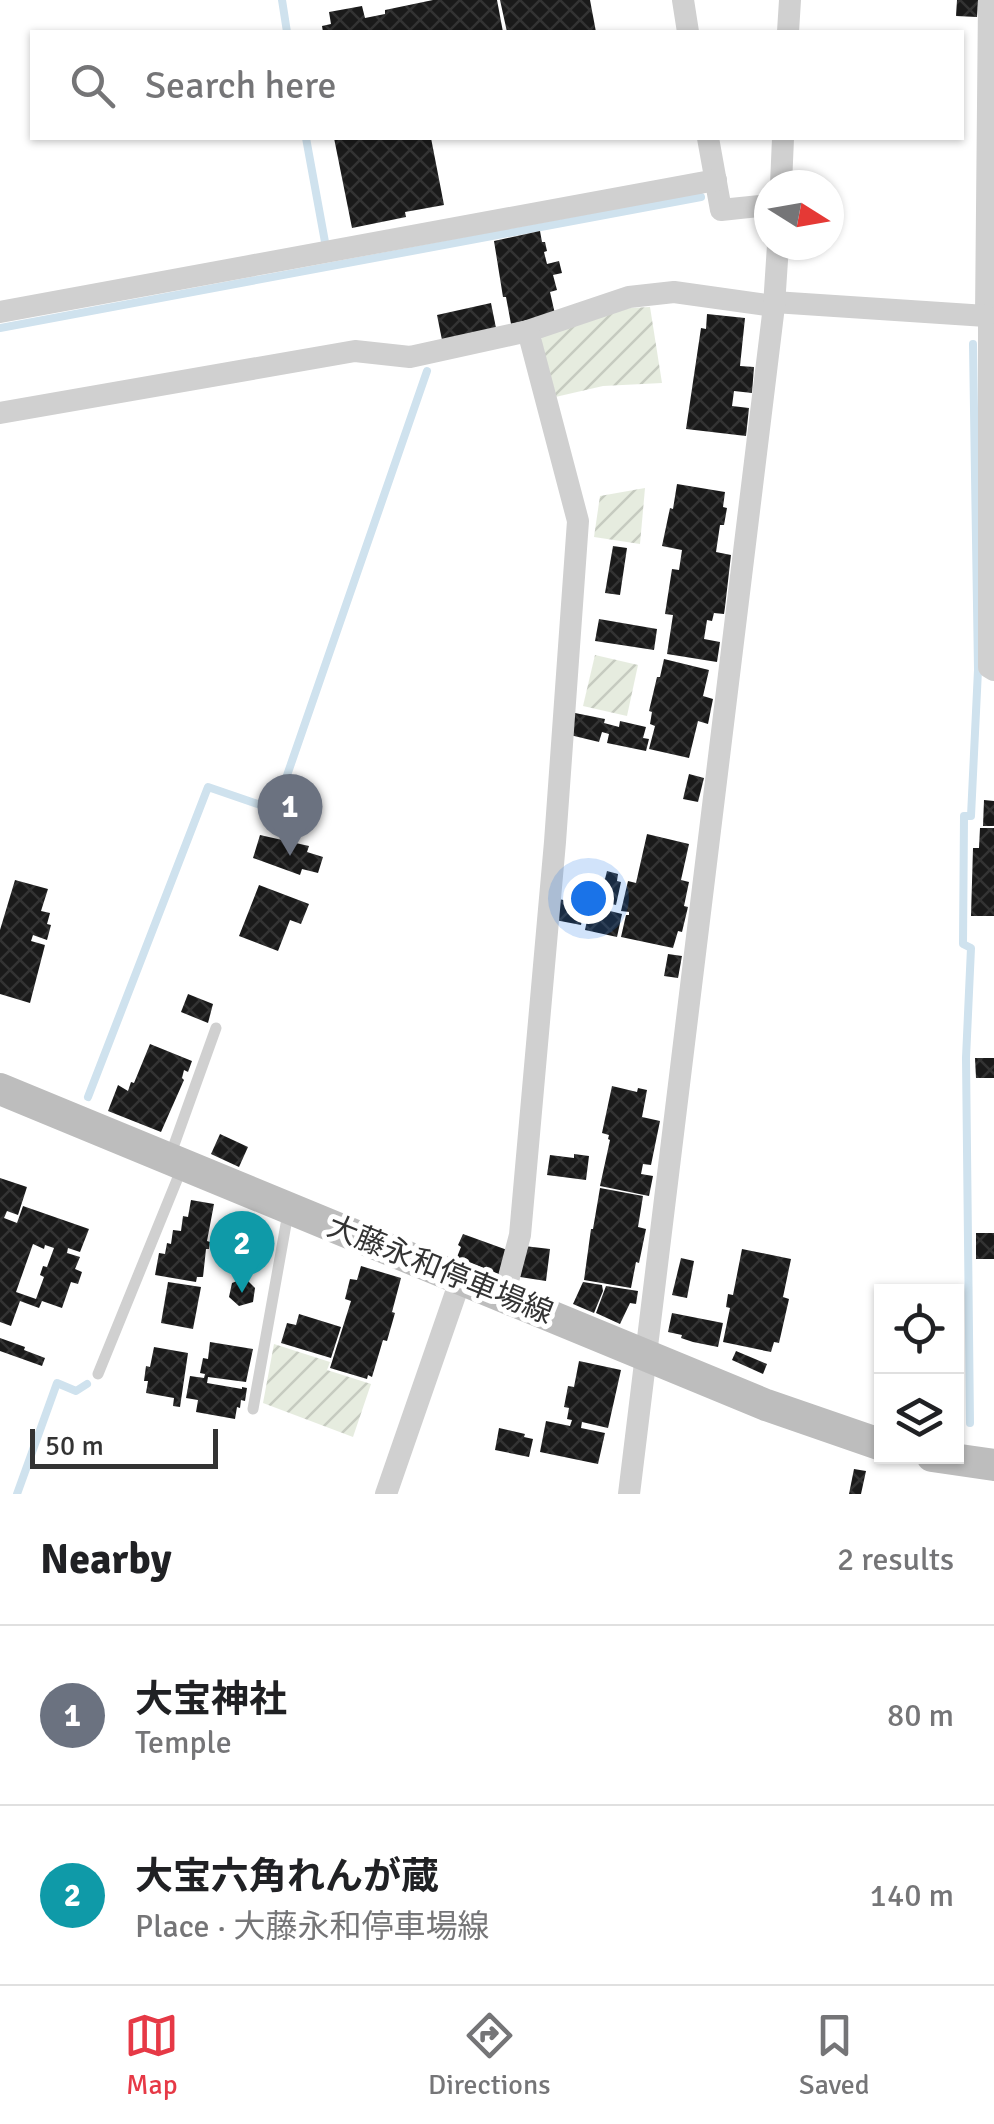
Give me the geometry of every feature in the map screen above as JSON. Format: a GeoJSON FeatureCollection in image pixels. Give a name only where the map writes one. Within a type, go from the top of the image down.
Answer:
{"type":"FeatureCollection","features":[{"type":"Feature","properties":{"kind":"main road","name":"大藤永和停車場線"},"geometry":{"type":"LineString","coordinates":[[0,1088],[766,1406],[874,1442]]}},
{"type":"Feature","properties":{"kind":"main road"},"geometry":{"type":"LineString","coordinates":[[964,1461],[994,1466]]}},
{"type":"Feature","properties":{"kind":"street"},"geometry":{"type":"LineString","coordinates":[[682,0],[688,30]]}},
{"type":"Feature","properties":{"kind":"street"},"geometry":{"type":"LineString","coordinates":[[788,30],[790,0]]}},
{"type":"Feature","properties":{"kind":"street"},"geometry":{"type":"LineString","coordinates":[[989,0],[986,316],[989,667],[994,670]]}},
{"type":"Feature","properties":{"kind":"street"},"geometry":{"type":"LineString","coordinates":[[708,140],[722,210],[754,207]]}},
{"type":"Feature","properties":{"kind":"street"},"geometry":{"type":"LineString","coordinates":[[782,170],[784,140]]}},
{"type":"Feature","properties":{"kind":"street"},"geometry":{"type":"LineString","coordinates":[[0,312],[716,180]]}},
{"type":"Feature","properties":{"kind":"street"},"geometry":{"type":"LineString","coordinates":[[629,1494],[777,260]]}},
{"type":"Feature","properties":{"kind":"street"},"geometry":{"type":"LineString","coordinates":[[0,413],[355,352],[410,357],[528,331],[629,297],[674,292],[774,304],[986,316]]}},
{"type":"Feature","properties":{"kind":"street"},"geometry":{"type":"LineString","coordinates":[[504,1296],[520,1235],[555,842],[578,521],[528,331]]}},
{"type":"Feature","properties":{"kind":"street"},"geometry":{"type":"LineString","coordinates":[[386,1494],[461,1278]]}},
{"type":"Feature","properties":{"kind":"lane"},"geometry":{"type":"LineString","coordinates":[[98,1374],[176,1162],[216,1028]]}},
{"type":"Feature","properties":{"kind":"lane"},"geometry":{"type":"LineString","coordinates":[[254,1409],[289,1209]]}},
{"type":"Feature","properties":{"kind":"shaded area"},"geometry":{"type":"Polygon","coordinates":[[[650,307],[662,383],[603,386],[551,398],[538,346],[544,333],[630,308],[650,307]]]}},
{"type":"Feature","properties":{"kind":"shaded area"},"geometry":{"type":"Polygon","coordinates":[[[645,488],[640,544],[594,537],[600,496],[645,488]]]}},
{"type":"Feature","properties":{"kind":"shaded area"},"geometry":{"type":"Polygon","coordinates":[[[595,655],[638,665],[627,716],[583,706],[595,655]]]}},
{"type":"Feature","properties":{"kind":"shaded area"},"geometry":{"type":"Polygon","coordinates":[[[274,1344],[330,1362],[327,1370],[371,1384],[353,1437],[263,1403],[274,1344]]]}},
{"type":"Feature","properties":{"kind":"building"},"geometry":{"type":"Polygon","coordinates":[[[433,0],[497,0],[503,30],[323,30],[322,26],[331,24],[329,12],[362,6],[365,18],[385,14],[385,10],[433,0]]]}},
{"type":"Feature","properties":{"kind":"building"},"geometry":{"type":"Polygon","coordinates":[[[500,0],[590,0],[596,30],[507,30],[500,0]]]}},
{"type":"Feature","properties":{"kind":"building"},"geometry":{"type":"Polygon","coordinates":[[[957,0],[978,0],[977,17],[956,16],[957,0]]]}},
{"type":"Feature","properties":{"kind":"building"},"geometry":{"type":"Polygon","coordinates":[[[334,140],[431,140],[444,205],[352,228],[334,140]]]}},
{"type":"Feature","properties":{"kind":"building"},"geometry":{"type":"Polygon","coordinates":[[[540,231],[547,264],[559,261],[562,273],[553,275],[557,290],[550,292],[555,314],[511,324],[494,241],[540,231]]]}},
{"type":"Feature","properties":{"kind":"building"},"geometry":{"type":"Polygon","coordinates":[[[491,303],[496,328],[442,340],[437,315],[491,303]]]}},
{"type":"Feature","properties":{"kind":"building"},"geometry":{"type":"Polygon","coordinates":[[[707,314],[745,318],[740,366],[754,367],[752,393],[734,391],[732,406],[749,408],[746,436],[686,429],[701,328],[706,329],[707,314]]]}},
{"type":"Feature","properties":{"kind":"building"},"geometry":{"type":"Polygon","coordinates":[[[677,484],[725,492],[723,507],[727,508],[716,552],[731,555],[724,614],[714,613],[712,621],[707,620],[704,639],[720,642],[717,662],[667,654],[673,615],[665,614],[672,569],[679,570],[682,550],[662,546],[677,484]]]}},
{"type":"Feature","properties":{"kind":"building"},"geometry":{"type":"Polygon","coordinates":[[[613,546],[627,548],[620,595],[605,593],[613,546]]]}},
{"type":"Feature","properties":{"kind":"building"},"geometry":{"type":"Polygon","coordinates":[[[599,619],[657,629],[654,650],[595,641],[599,619]]]}},
{"type":"Feature","properties":{"kind":"building"},"geometry":{"type":"Polygon","coordinates":[[[664,659],[709,670],[703,696],[713,699],[708,724],[698,721],[689,758],[649,749],[655,726],[650,724],[649,711],[664,659]]]}},
{"type":"Feature","properties":{"kind":"building"},"geometry":{"type":"Polygon","coordinates":[[[575,713],[605,719],[604,723],[619,727],[620,721],[646,727],[646,751],[607,743],[609,734],[602,732],[599,742],[570,735],[575,713]]]}},
{"type":"Feature","properties":{"kind":"building"},"geometry":{"type":"Polygon","coordinates":[[[689,774],[704,778],[698,802],[683,799],[689,774]]]}},
{"type":"Feature","properties":{"kind":"building"},"geometry":{"type":"Polygon","coordinates":[[[984,800],[994,801],[994,826],[983,826],[984,800]]]}},
{"type":"Feature","properties":{"kind":"building"},"geometry":{"type":"Polygon","coordinates":[[[980,828],[994,828],[994,916],[971,916],[973,848],[979,848],[980,828]]]}},
{"type":"Feature","properties":{"kind":"building"},"geometry":{"type":"Polygon","coordinates":[[[647,834],[689,844],[681,880],[689,882],[684,906],[688,907],[673,948],[621,937],[629,915],[621,911],[628,881],[636,883],[647,834]]]}},
{"type":"Feature","properties":{"kind":"building"},"geometry":{"type":"Polygon","coordinates":[[[260,835],[309,846],[307,852],[323,857],[318,873],[302,869],[300,875],[253,858],[260,835]]]}},
{"type":"Feature","properties":{"kind":"building"},"geometry":{"type":"Polygon","coordinates":[[[607,871],[618,874],[617,881],[621,882],[616,905],[592,900],[597,877],[605,879],[607,871]]]}},
{"type":"Feature","properties":{"kind":"building"},"geometry":{"type":"Polygon","coordinates":[[[15,880],[48,889],[41,911],[50,913],[47,940],[33,935],[31,941],[45,945],[30,1003],[0,994],[0,930],[15,880]]]}},
{"type":"Feature","properties":{"kind":"building"},"geometry":{"type":"Polygon","coordinates":[[[259,885],[309,904],[301,924],[290,920],[278,951],[239,936],[259,885]]]}},
{"type":"Feature","properties":{"kind":"building"},"geometry":{"type":"Polygon","coordinates":[[[559,899],[585,905],[581,925],[555,920],[559,899]]]}},
{"type":"Feature","properties":{"kind":"building"},"geometry":{"type":"Polygon","coordinates":[[[590,906],[622,914],[617,937],[585,930],[590,906]]]}},
{"type":"Feature","properties":{"kind":"building"},"geometry":{"type":"Polygon","coordinates":[[[668,954],[682,956],[678,978],[664,976],[668,954]]]}},
{"type":"Feature","properties":{"kind":"building"},"geometry":{"type":"Polygon","coordinates":[[[188,994],[213,1004],[208,1023],[181,1012],[188,994]]]}},
{"type":"Feature","properties":{"kind":"building"},"geometry":{"type":"Polygon","coordinates":[[[150,1044],[192,1061],[188,1072],[184,1070],[184,1080],[161,1132],[108,1111],[118,1085],[128,1091],[134,1083],[150,1044]]]}},
{"type":"Feature","properties":{"kind":"building"},"geometry":{"type":"Polygon","coordinates":[[[975,1058],[994,1058],[994,1078],[976,1078],[975,1058]]]}},
{"type":"Feature","properties":{"kind":"building"},"geometry":{"type":"Polygon","coordinates":[[[612,1086],[637,1092],[638,1088],[647,1090],[642,1117],[660,1121],[651,1165],[643,1164],[641,1174],[653,1176],[649,1196],[600,1186],[610,1140],[609,1135],[602,1133],[612,1086]]]}},
{"type":"Feature","properties":{"kind":"building"},"geometry":{"type":"Polygon","coordinates":[[[220,1134],[248,1147],[239,1167],[211,1154],[220,1134]]]}},
{"type":"Feature","properties":{"kind":"building"},"geometry":{"type":"Polygon","coordinates":[[[574,1154],[589,1156],[586,1180],[547,1175],[550,1155],[574,1158],[574,1154]]]}},
{"type":"Feature","properties":{"kind":"building"},"geometry":{"type":"Polygon","coordinates":[[[0,1178],[27,1187],[18,1215],[7,1211],[4,1218],[17,1223],[23,1206],[89,1229],[80,1252],[68,1248],[67,1253],[80,1257],[75,1269],[82,1272],[78,1284],[71,1282],[62,1308],[42,1301],[39,1308],[20,1301],[11,1326],[0,1322],[0,1178]],[[33,1244],[16,1292],[36,1299],[44,1277],[40,1275],[43,1266],[47,1267],[54,1248],[45,1245],[44,1249],[33,1244]]]}},
{"type":"Feature","properties":{"kind":"building"},"geometry":{"type":"Polygon","coordinates":[[[600,1188],[643,1196],[638,1227],[646,1229],[631,1288],[584,1280],[600,1188]]]}},
{"type":"Feature","properties":{"kind":"building"},"geometry":{"type":"Polygon","coordinates":[[[191,1200],[214,1204],[203,1277],[197,1277],[196,1282],[155,1275],[159,1253],[165,1254],[173,1230],[181,1231],[191,1200]]]}},
{"type":"Feature","properties":{"kind":"building"},"geometry":{"type":"Polygon","coordinates":[[[233,1218],[254,1221],[251,1238],[230,1235],[233,1218]]]}},
{"type":"Feature","properties":{"kind":"building"},"geometry":{"type":"Polygon","coordinates":[[[976,1233],[994,1233],[994,1259],[976,1259],[976,1233]]]}},
{"type":"Feature","properties":{"kind":"building"},"geometry":{"type":"Polygon","coordinates":[[[463,1234],[510,1251],[501,1275],[457,1257],[463,1234]]]}},
{"type":"Feature","properties":{"kind":"building"},"geometry":{"type":"Polygon","coordinates":[[[524,1246],[550,1249],[546,1281],[520,1277],[524,1246]]]}},
{"type":"Feature","properties":{"kind":"building"},"geometry":{"type":"Polygon","coordinates":[[[742,1249],[791,1259],[783,1297],[789,1299],[779,1343],[774,1342],[771,1352],[723,1342],[730,1308],[726,1307],[728,1294],[733,1295],[742,1249]]]}},
{"type":"Feature","properties":{"kind":"building"},"geometry":{"type":"Polygon","coordinates":[[[681,1258],[694,1261],[687,1298],[672,1295],[681,1258]]]}},
{"type":"Feature","properties":{"kind":"building"},"geometry":{"type":"Polygon","coordinates":[[[361,1266],[401,1278],[387,1341],[383,1340],[372,1377],[368,1375],[367,1379],[330,1368],[351,1301],[345,1299],[350,1279],[357,1280],[361,1266]]]}},
{"type":"Feature","properties":{"kind":"building"},"geometry":{"type":"Polygon","coordinates":[[[245,1278],[255,1288],[253,1302],[239,1306],[229,1297],[232,1283],[245,1278]]]}},
{"type":"Feature","properties":{"kind":"building"},"geometry":{"type":"Polygon","coordinates":[[[168,1282],[201,1287],[193,1329],[161,1323],[168,1282]]]}},
{"type":"Feature","properties":{"kind":"building"},"geometry":{"type":"Polygon","coordinates":[[[583,1282],[602,1285],[594,1313],[573,1304],[583,1282]]]}},
{"type":"Feature","properties":{"kind":"building"},"geometry":{"type":"Polygon","coordinates":[[[606,1286],[638,1291],[636,1304],[630,1303],[620,1324],[596,1313],[606,1286]]]}},
{"type":"Feature","properties":{"kind":"building"},"geometry":{"type":"Polygon","coordinates":[[[672,1313],[723,1323],[718,1347],[668,1332],[672,1313]]]}},
{"type":"Feature","properties":{"kind":"building"},"geometry":{"type":"Polygon","coordinates":[[[299,1314],[341,1327],[331,1358],[281,1343],[287,1323],[296,1325],[299,1314]]]}},
{"type":"Feature","properties":{"kind":"building"},"geometry":{"type":"Polygon","coordinates":[[[0,1338],[45,1358],[42,1366],[0,1351],[0,1338]]]}},
{"type":"Feature","properties":{"kind":"building"},"geometry":{"type":"Polygon","coordinates":[[[210,1342],[253,1349],[246,1382],[208,1377],[207,1383],[247,1388],[235,1419],[196,1412],[198,1400],[186,1398],[190,1376],[204,1378],[205,1374],[200,1373],[203,1358],[208,1359],[210,1342]]]}},
{"type":"Feature","properties":{"kind":"building"},"geometry":{"type":"Polygon","coordinates":[[[154,1347],[188,1353],[180,1407],[173,1406],[174,1398],[146,1393],[146,1366],[150,1367],[154,1347]]]}},
{"type":"Feature","properties":{"kind":"building"},"geometry":{"type":"Polygon","coordinates":[[[736,1351],[767,1364],[763,1374],[732,1360],[736,1351]]]}},
{"type":"Feature","properties":{"kind":"building"},"geometry":{"type":"Polygon","coordinates":[[[579,1361],[621,1370],[608,1428],[582,1422],[581,1428],[605,1433],[598,1464],[540,1452],[546,1421],[570,1426],[569,1408],[564,1407],[568,1386],[574,1387],[579,1361]]]}},
{"type":"Feature","properties":{"kind":"building"},"geometry":{"type":"Polygon","coordinates":[[[499,1428],[533,1439],[529,1457],[495,1450],[499,1428]]]}},
{"type":"Feature","properties":{"kind":"building"},"geometry":{"type":"Polygon","coordinates":[[[854,1469],[866,1471],[861,1494],[849,1494],[854,1469]]]}},
{"type":"Feature","properties":{"kind":"waterway"},"geometry":{"type":"LineString","coordinates":[[282,0],[287,30]]}},
{"type":"Feature","properties":{"kind":"waterway"},"geometry":{"type":"LineString","coordinates":[[306,140],[325,242]]}},
{"type":"Feature","properties":{"kind":"waterway"},"geometry":{"type":"LineString","coordinates":[[0,328],[701,197]]}},
{"type":"Feature","properties":{"kind":"waterway"},"geometry":{"type":"LineString","coordinates":[[970,1423],[966,1058],[971,948],[963,944],[964,816],[971,816],[978,670],[973,344]]}},
{"type":"Feature","properties":{"kind":"waterway"},"geometry":{"type":"LineString","coordinates":[[88,1097],[208,787],[275,810],[427,371]]}},
{"type":"Feature","properties":{"kind":"waterway"},"geometry":{"type":"LineString","coordinates":[[17,1494],[57,1383],[76,1391],[87,1384]]}},
{"type":"Feature","properties":{"kind":"place","name":"大宝神社"},"geometry":{"type":"Point","coordinates":[290,856]}},
{"type":"Feature","properties":{"kind":"place","name":"大宝六角れんが蔵"},"geometry":{"type":"Point","coordinates":[242,1293]}}]}
